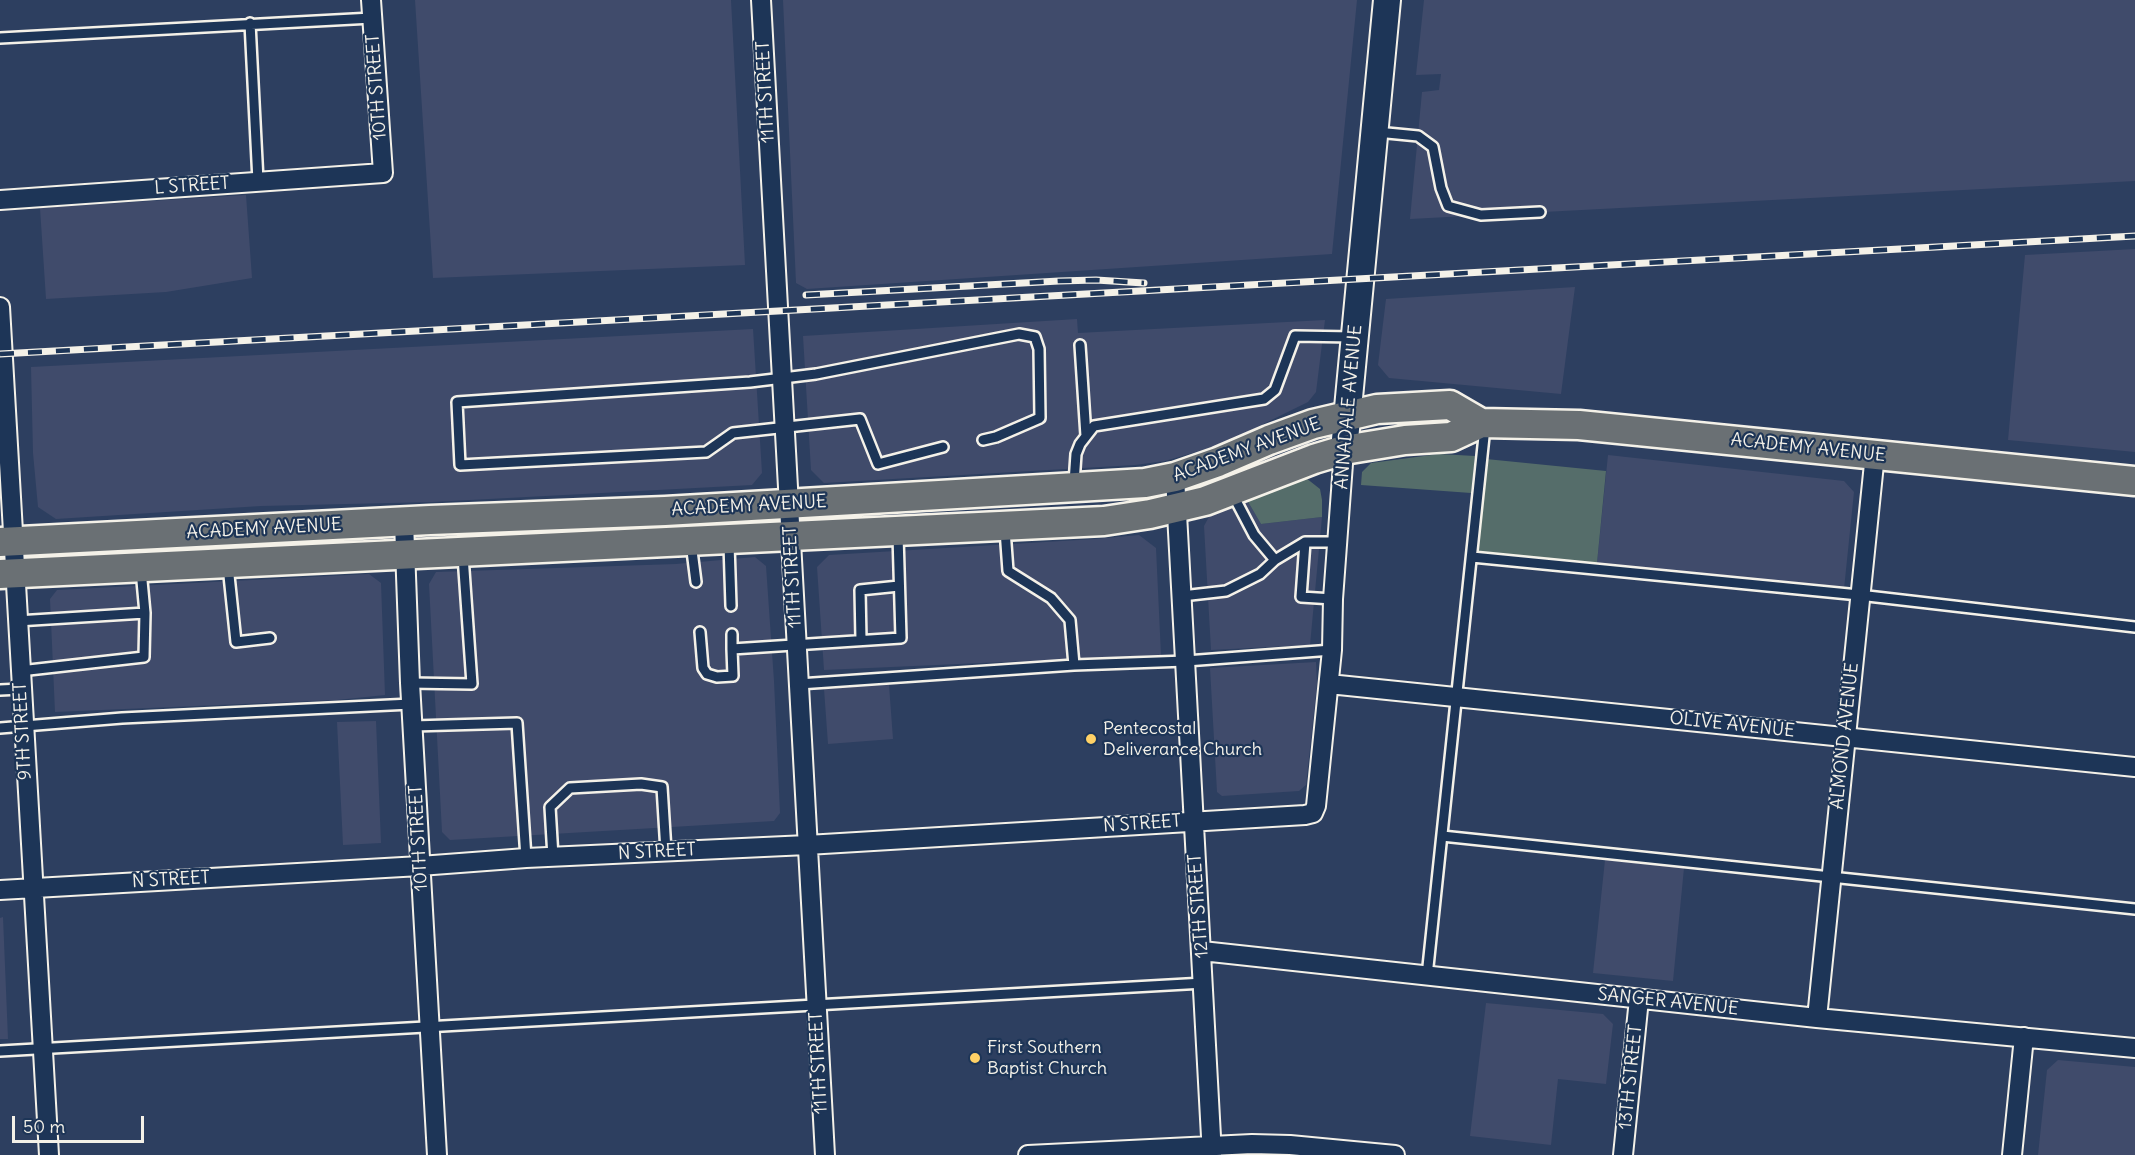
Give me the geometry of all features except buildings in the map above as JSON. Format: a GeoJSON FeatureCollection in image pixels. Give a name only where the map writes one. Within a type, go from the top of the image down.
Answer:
{"type":"FeatureCollection","features":[{"type":"Feature","properties":{"kind":"main road","name":"ACADEMY AVENUE"},"geometry":{"type":"LineString","coordinates":[[7,542],[666,511],[1145,483],[1175,477],[1218,462],[1313,424],[1377,409],[1450,405],[1483,423]]}},
{"type":"Feature","properties":{"kind":"main road","name":"ACADEMY AVENUE"},"geometry":{"type":"LineString","coordinates":[[8,575],[1104,521],[1178,508],[1344,450],[1405,440],[1451,437],[1483,423],[1579,425],[2135,482]]}},
{"type":"Feature","properties":{"kind":"main road"},"geometry":{"type":"LineString","coordinates":[[963,527],[996,512],[1055,505],[1070,496],[1074,488]]}},
{"type":"Feature","properties":{"kind":"street","name":"11TH STREET"},"geometry":{"type":"LineString","coordinates":[[761,0],[825,1155]]}},
{"type":"Feature","properties":{"kind":"street","name":"ANNADALE AVENUE"},"geometry":{"type":"LineString","coordinates":[[1313,813],[1316,806],[1329,684],[1344,450],[1387,0]]}},
{"type":"Feature","properties":{"kind":"street","name":"10TH STREET"},"geometry":{"type":"LineString","coordinates":[[371,9],[383,173]]}},
{"type":"Feature","properties":{"kind":"street","name":"L STREET"},"geometry":{"type":"LineString","coordinates":[[0,200],[383,173]]}},
{"type":"Feature","properties":{"kind":"street","name":"9TH STREET"},"geometry":{"type":"LineString","coordinates":[[0,307],[8,575],[17,621],[49,1155]]}},
{"type":"Feature","properties":{"kind":"street","name":"ALMOND AVENUE"},"geometry":{"type":"LineString","coordinates":[[1817,1018],[1875,454]]}},
{"type":"Feature","properties":{"kind":"street","name":"12TH STREET"},"geometry":{"type":"LineString","coordinates":[[1175,477],[1212,1150]]}},
{"type":"Feature","properties":{"kind":"street","name":"10TH STREET"},"geometry":{"type":"LineString","coordinates":[[404,522],[411,704],[437,1155]]}},
{"type":"Feature","properties":{"kind":"street","name":"OLIVE AVENUE"},"geometry":{"type":"LineString","coordinates":[[1329,684],[2135,767]]}},
{"type":"Feature","properties":{"kind":"street","name":"N STREET"},"geometry":{"type":"LineString","coordinates":[[0,890],[1313,813]]}},
{"type":"Feature","properties":{"kind":"street","name":"SANGER AVENUE"},"geometry":{"type":"LineString","coordinates":[[1202,951],[1817,1018],[2135,1048]]}},
{"type":"Feature","properties":{"kind":"street","name":"13TH STREET"},"geometry":{"type":"LineString","coordinates":[[1623,1155],[1639,999]]}},
{"type":"Feature","properties":{"kind":"street"},"geometry":{"type":"LineString","coordinates":[[2012,1155],[2024,1037]]}},
{"type":"Feature","properties":{"kind":"street"},"geometry":{"type":"LineString","coordinates":[[1028,1155],[1212,1150],[1290,1145],[1395,1155]]}},
{"type":"Feature","properties":{"kind":"lane"},"geometry":{"type":"LineString","coordinates":[[0,38],[250,23],[371,9]]}},
{"type":"Feature","properties":{"kind":"lane"},"geometry":{"type":"LineString","coordinates":[[250,23],[258,181]]}},
{"type":"Feature","properties":{"kind":"lane"},"geometry":{"type":"LineString","coordinates":[[1374,132],[1418,136],[1433,147],[1440,188],[1448,207],[1481,215],[1540,212]]}},
{"type":"Feature","properties":{"kind":"lane"},"geometry":{"type":"LineString","coordinates":[[943,447],[878,464],[860,419],[733,433],[706,452],[460,465],[457,402],[781,378],[816,374],[1020,333],[1035,337],[1040,349],[1040,418],[984,440]]}},
{"type":"Feature","properties":{"kind":"lane"},"geometry":{"type":"LineString","coordinates":[[1074,488],[1076,454],[1080,444],[1094,426],[1264,399],[1275,390],[1295,336],[1354,337]]}},
{"type":"Feature","properties":{"kind":"lane"},"geometry":{"type":"LineString","coordinates":[[1080,345],[1086,436]]}},
{"type":"Feature","properties":{"kind":"lane"},"geometry":{"type":"LineString","coordinates":[[1427,976],[1472,557],[1483,423]]}},
{"type":"Feature","properties":{"kind":"lane"},"geometry":{"type":"LineString","coordinates":[[1231,491],[1254,536],[1275,560]]}},
{"type":"Feature","properties":{"kind":"lane"},"geometry":{"type":"LineString","coordinates":[[1005,525],[1008,571],[1051,598],[1070,620],[1074,665]]}},
{"type":"Feature","properties":{"kind":"lane"},"geometry":{"type":"LineString","coordinates":[[732,649],[901,638],[897,531]]}},
{"type":"Feature","properties":{"kind":"lane"},"geometry":{"type":"LineString","coordinates":[[729,538],[731,606]]}},
{"type":"Feature","properties":{"kind":"lane"},"geometry":{"type":"LineString","coordinates":[[691,540],[696,582]]}},
{"type":"Feature","properties":{"kind":"lane"},"geometry":{"type":"LineString","coordinates":[[1182,596],[1226,591],[1260,574],[1275,560],[1305,542],[1338,542]]}},
{"type":"Feature","properties":{"kind":"lane"},"geometry":{"type":"LineString","coordinates":[[1305,542],[1301,597],[1333,599]]}},
{"type":"Feature","properties":{"kind":"lane"},"geometry":{"type":"LineString","coordinates":[[410,683],[472,684],[463,553]]}},
{"type":"Feature","properties":{"kind":"lane"},"geometry":{"type":"LineString","coordinates":[[1472,557],[1859,595],[2135,627]]}},
{"type":"Feature","properties":{"kind":"lane"},"geometry":{"type":"LineString","coordinates":[[228,564],[236,642],[270,638]]}},
{"type":"Feature","properties":{"kind":"lane"},"geometry":{"type":"LineString","coordinates":[[0,690],[21,680],[144,657],[145,613],[140,568]]}},
{"type":"Feature","properties":{"kind":"lane"},"geometry":{"type":"LineString","coordinates":[[861,640],[860,590],[899,586]]}},
{"type":"Feature","properties":{"kind":"lane"},"geometry":{"type":"LineString","coordinates":[[17,621],[145,613]]}},
{"type":"Feature","properties":{"kind":"lane"},"geometry":{"type":"LineString","coordinates":[[700,632],[703,668],[707,674],[717,677],[733,676],[732,634]]}},
{"type":"Feature","properties":{"kind":"lane"},"geometry":{"type":"LineString","coordinates":[[799,684],[1332,650]]}},
{"type":"Feature","properties":{"kind":"lane"},"geometry":{"type":"LineString","coordinates":[[0,728],[122,718],[411,704]]}},
{"type":"Feature","properties":{"kind":"lane"},"geometry":{"type":"LineString","coordinates":[[413,726],[517,723],[526,858]]}},
{"type":"Feature","properties":{"kind":"lane"},"geometry":{"type":"LineString","coordinates":[[553,857],[550,807],[570,788],[641,784],[662,787],[666,851]]}},
{"type":"Feature","properties":{"kind":"lane"},"geometry":{"type":"LineString","coordinates":[[1442,836],[2135,909]]}},
{"type":"Feature","properties":{"kind":"lane"},"geometry":{"type":"LineString","coordinates":[[0,1051],[1204,982]]}},
{"type":"Feature","properties":{"kind":"shaded area"},"geometry":{"type":"Polygon","coordinates":[[[415,0],[731,0],[745,265],[433,278],[415,0]]]}},
{"type":"Feature","properties":{"kind":"shaded area"},"geometry":{"type":"Polygon","coordinates":[[[783,0],[1357,0],[1332,254],[807,289],[796,283],[783,0]]]}},
{"type":"Feature","properties":{"kind":"shaded area"},"geometry":{"type":"Polygon","coordinates":[[[1424,0],[2135,0],[2135,181],[1410,219],[1422,92],[1439,90],[1441,74],[1416,75],[1424,0]]]}},
{"type":"Feature","properties":{"kind":"shaded area"},"geometry":{"type":"Polygon","coordinates":[[[246,195],[252,278],[166,292],[46,299],[40,208],[246,195]]]}},
{"type":"Feature","properties":{"kind":"shaded area"},"geometry":{"type":"Polygon","coordinates":[[[2135,249],[2135,452],[2008,440],[2025,255],[2135,249]]]}},
{"type":"Feature","properties":{"kind":"shaded area"},"geometry":{"type":"Polygon","coordinates":[[[1575,287],[1561,394],[1389,378],[1378,365],[1386,299],[1575,287]]]}},
{"type":"Feature","properties":{"kind":"shaded area"},"geometry":{"type":"Polygon","coordinates":[[[1077,319],[1078,333],[1325,320],[1316,392],[1308,402],[1243,434],[1213,447],[1165,461],[1135,465],[824,483],[811,470],[803,336],[1077,319]]]}},
{"type":"Feature","properties":{"kind":"shaded area"},"geometry":{"type":"Polygon","coordinates":[[[753,329],[762,473],[752,485],[433,502],[261,506],[56,519],[38,507],[33,453],[31,367],[753,329]]]}},
{"type":"Feature","properties":{"kind":"shaded area"},"geometry":{"type":"Polygon","coordinates":[[[1608,455],[1844,481],[1854,492],[1844,589],[1597,563],[1608,455]]]}},
{"type":"Feature","properties":{"kind":"shaded area"},"geometry":{"type":"Polygon","coordinates":[[[1247,500],[1261,524],[1322,517],[1310,645],[1211,650],[1204,526],[1211,513],[1247,500]]]}},
{"type":"Feature","properties":{"kind":"shaded area"},"geometry":{"type":"Polygon","coordinates":[[[1139,535],[1156,548],[1161,655],[824,670],[817,567],[829,555],[1139,535]]]}},
{"type":"Feature","properties":{"kind":"shaded area"},"geometry":{"type":"Polygon","coordinates":[[[755,557],[766,566],[780,813],[774,821],[450,840],[442,832],[429,584],[436,572],[676,564],[755,557]]]}},
{"type":"Feature","properties":{"kind":"shaded area"},"geometry":{"type":"Polygon","coordinates":[[[369,574],[381,583],[385,695],[337,700],[55,712],[50,599],[57,590],[369,574]]]}},
{"type":"Feature","properties":{"kind":"shaded area"},"geometry":{"type":"Polygon","coordinates":[[[1316,662],[1317,684],[1306,785],[1299,791],[1222,796],[1217,792],[1210,668],[1316,662]]]}},
{"type":"Feature","properties":{"kind":"shaded area"},"geometry":{"type":"Polygon","coordinates":[[[889,685],[893,739],[828,744],[824,689],[889,685]]]}},
{"type":"Feature","properties":{"kind":"shaded area"},"geometry":{"type":"Polygon","coordinates":[[[376,721],[381,843],[343,845],[337,722],[376,721]]]}},
{"type":"Feature","properties":{"kind":"shaded area"},"geometry":{"type":"Polygon","coordinates":[[[1605,860],[1684,868],[1673,981],[1593,973],[1605,860]]]}},
{"type":"Feature","properties":{"kind":"shaded area"},"geometry":{"type":"Polygon","coordinates":[[[3,917],[8,1039],[0,1039],[0,918],[3,917]]]}},
{"type":"Feature","properties":{"kind":"shaded area"},"geometry":{"type":"Polygon","coordinates":[[[1486,1003],[1603,1014],[1613,1024],[1606,1084],[1558,1079],[1551,1145],[1470,1136],[1486,1003]]]}},
{"type":"Feature","properties":{"kind":"shaded area"},"geometry":{"type":"Polygon","coordinates":[[[2058,1060],[2135,1067],[2135,1155],[2038,1155],[2047,1070],[2058,1060]]]}},
{"type":"Feature","properties":{"kind":"green space"},"geometry":{"type":"Polygon","coordinates":[[[1439,454],[1475,456],[1471,493],[1361,485],[1362,472],[1371,463],[1439,454]]]}},
{"type":"Feature","properties":{"kind":"green space"},"geometry":{"type":"Polygon","coordinates":[[[1486,459],[1606,471],[1597,563],[1476,553],[1486,459]]]}},
{"type":"Feature","properties":{"kind":"green space"},"geometry":{"type":"Polygon","coordinates":[[[1306,478],[1320,489],[1322,517],[1261,524],[1247,500],[1306,478]]]}},
{"type":"Feature","properties":{"kind":"railway"},"geometry":{"type":"LineString","coordinates":[[0,354],[2135,236]]}},
{"type":"Feature","properties":{"kind":"railway"},"geometry":{"type":"LineString","coordinates":[[806,295],[1059,281],[1096,280],[1144,283]]}},
{"type":"Feature","properties":{"kind":"place","name":"Pentecostal Deliverance Church"},"geometry":{"type":"Point","coordinates":[1091,739]}},
{"type":"Feature","properties":{"kind":"place","name":"First Southern Baptist Church"},"geometry":{"type":"Point","coordinates":[975,1058]}}]}
